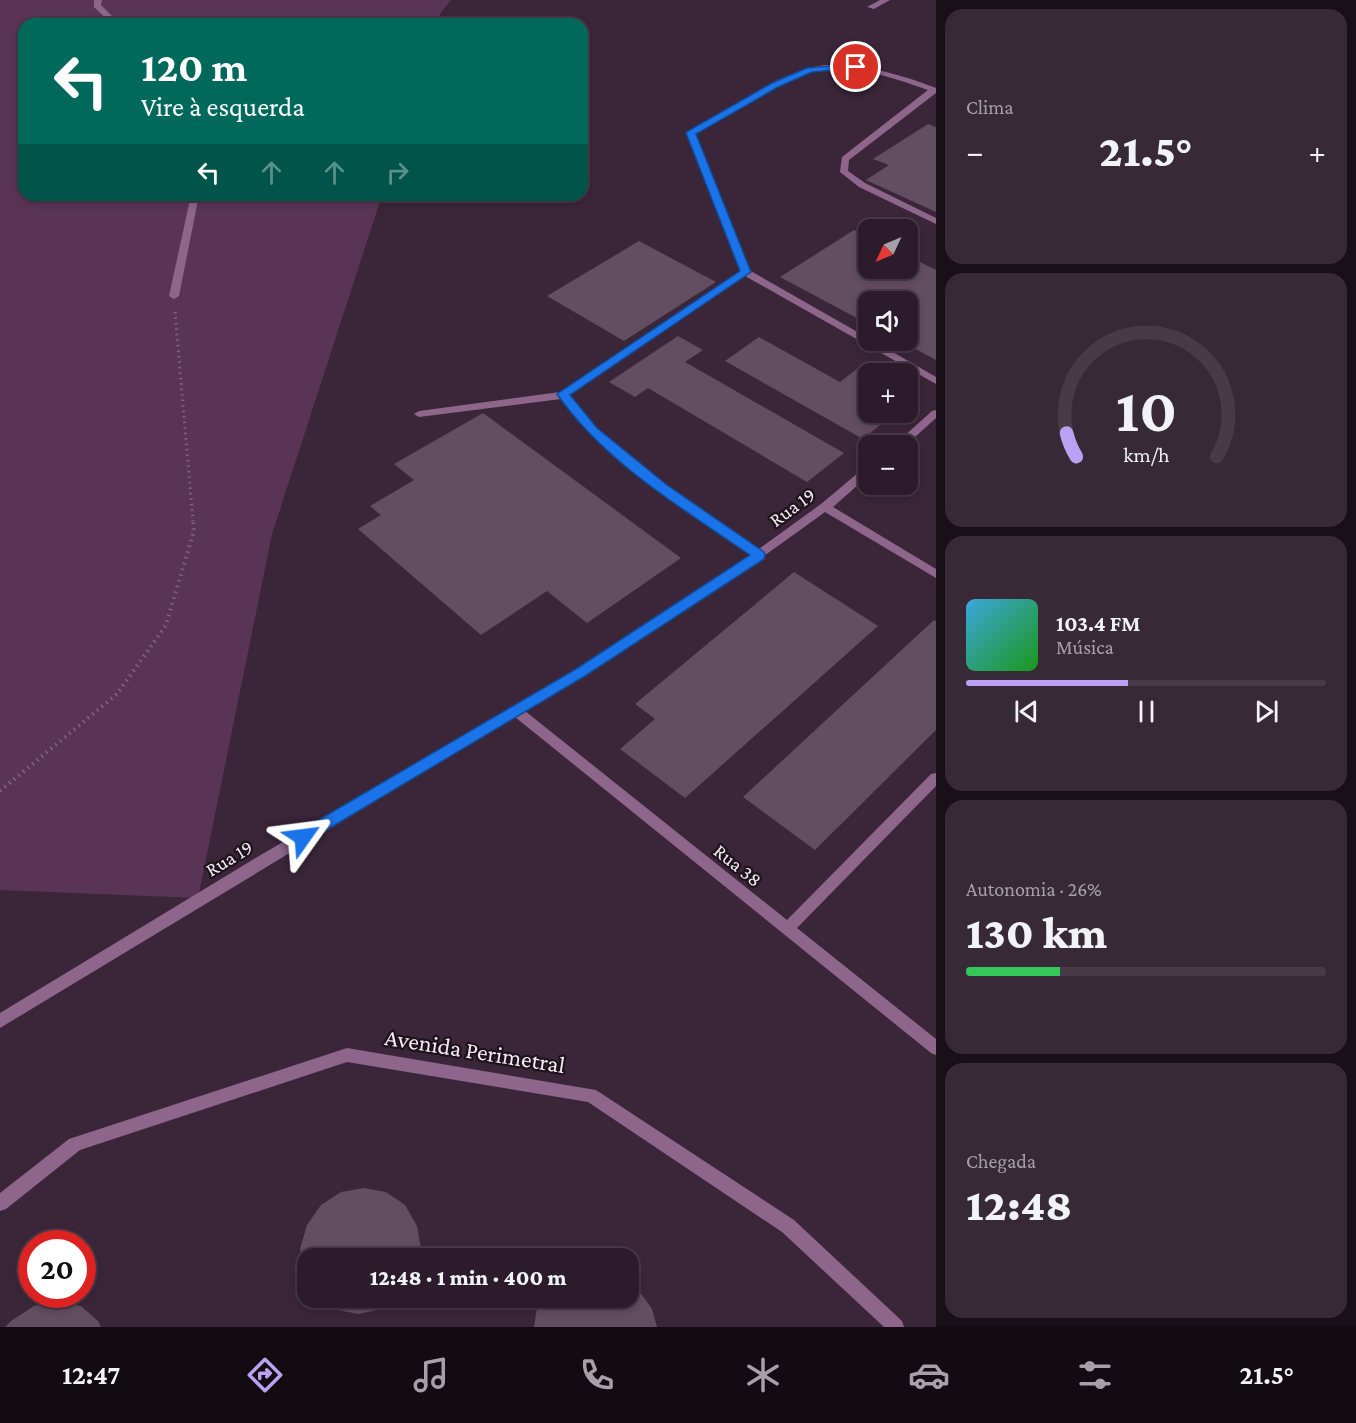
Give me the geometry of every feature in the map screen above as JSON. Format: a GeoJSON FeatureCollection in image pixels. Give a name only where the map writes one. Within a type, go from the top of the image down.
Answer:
{"type":"FeatureCollection","features":[{"type":"Feature","properties":{"kind":"street"},"geometry":{"type":"LineString","coordinates":[[98,0],[96,4],[110,18]]}},
{"type":"Feature","properties":{"kind":"street"},"geometry":{"type":"LineString","coordinates":[[871,8],[886,0]]}},
{"type":"Feature","properties":{"kind":"street"},"geometry":{"type":"LineString","coordinates":[[934,90],[856,67],[810,70],[775,85],[691,133],[746,272],[936,381]]}},
{"type":"Feature","properties":{"kind":"street"},"geometry":{"type":"LineString","coordinates":[[934,90],[845,159],[844,172],[862,185],[936,221]]}},
{"type":"Feature","properties":{"kind":"street"},"geometry":{"type":"LineString","coordinates":[[174,296],[194,201]]}},
{"type":"Feature","properties":{"kind":"street"},"geometry":{"type":"LineString","coordinates":[[419,414],[563,394],[746,272]]}},
{"type":"Feature","properties":{"kind":"street"},"geometry":{"type":"LineString","coordinates":[[563,394],[593,431],[619,453],[663,488],[759,555]]}},
{"type":"Feature","properties":{"kind":"street"},"geometry":{"type":"LineString","coordinates":[[911,435],[936,413]]}},
{"type":"Feature","properties":{"kind":"street","name":"Rua 19"},"geometry":{"type":"LineString","coordinates":[[0,1021],[264,860],[580,672],[759,555],[825,507],[858,479]]}},
{"type":"Feature","properties":{"kind":"street"},"geometry":{"type":"LineString","coordinates":[[825,507],[936,574]]}},
{"type":"Feature","properties":{"kind":"street","name":"Rua 38"},"geometry":{"type":"LineString","coordinates":[[516,711],[936,1048]]}},
{"type":"Feature","properties":{"kind":"street"},"geometry":{"type":"LineString","coordinates":[[787,929],[936,778]]}},
{"type":"Feature","properties":{"kind":"street","name":"Avenida Perimetral"},"geometry":{"type":"LineString","coordinates":[[0,1203],[75,1144],[347,1054],[591,1095],[788,1226],[897,1327]]}},
{"type":"Feature","properties":{"kind":"path"},"geometry":{"type":"LineString","coordinates":[[0,791],[117,694],[166,625],[194,531],[174,296]]}},
{"type":"Feature","properties":{"kind":"shaded area"},"geometry":{"type":"Polygon","coordinates":[[[0,0],[451,0],[439,18],[18,18],[18,201],[380,201],[272,534],[198,898],[0,890],[0,0]]]}},
{"type":"Feature","properties":{"kind":"building"},"geometry":{"type":"Polygon","coordinates":[[[928,124],[936,127],[936,212],[866,180],[889,165],[873,159],[928,124]]]}},
{"type":"Feature","properties":{"kind":"building"},"geometry":{"type":"Polygon","coordinates":[[[854,230],[858,232],[858,279],[918,279],[918,261],[936,270],[936,360],[918,350],[918,291],[858,291],[858,319],[780,277],[854,230]]]}},
{"type":"Feature","properties":{"kind":"building"},"geometry":{"type":"Polygon","coordinates":[[[639,241],[716,282],[624,341],[547,296],[639,241]]]}},
{"type":"Feature","properties":{"kind":"building"},"geometry":{"type":"Polygon","coordinates":[[[678,336],[703,350],[685,362],[844,453],[807,482],[648,388],[635,397],[609,382],[678,336]]]}},
{"type":"Feature","properties":{"kind":"building"},"geometry":{"type":"Polygon","coordinates":[[[759,337],[840,382],[858,368],[858,423],[883,423],[868,435],[858,436],[725,361],[759,337]]]}},
{"type":"Feature","properties":{"kind":"building"},"geometry":{"type":"Polygon","coordinates":[[[483,413],[681,558],[587,623],[547,591],[481,635],[358,529],[381,515],[370,506],[414,480],[394,464],[483,413]]]}},
{"type":"Feature","properties":{"kind":"building"},"geometry":{"type":"Polygon","coordinates":[[[794,572],[878,626],[685,798],[620,749],[655,719],[635,704],[794,572]]]}},
{"type":"Feature","properties":{"kind":"building"},"geometry":{"type":"Polygon","coordinates":[[[934,620],[936,621],[936,730],[815,850],[743,797],[934,620]]]}},
{"type":"Feature","properties":{"kind":"building"},"geometry":{"type":"Polygon","coordinates":[[[364,1188],[386,1192],[405,1205],[417,1226],[421,1248],[300,1248],[307,1225],[321,1205],[341,1192],[364,1188]]]}},
{"type":"Feature","properties":{"kind":"building"},"geometry":{"type":"Polygon","coordinates":[[[639,1291],[652,1309],[657,1327],[534,1327],[537,1308],[639,1308],[639,1291]]]}},
{"type":"Feature","properties":{"kind":"building"},"geometry":{"type":"Polygon","coordinates":[[[31,1308],[83,1308],[98,1321],[101,1327],[5,1327],[31,1308]]]}},
{"type":"Feature","properties":{"kind":"building"},"geometry":{"type":"Polygon","coordinates":[[[333,1308],[384,1308],[358,1314],[333,1308]]]}},
{"type":"Feature","properties":{"kind":"route"},"geometry":{"type":"LineString","coordinates":[[303,837],[580,672],[759,555],[663,488],[593,431],[563,394],[746,272],[691,133],[775,85],[810,70],[856,67]]}}]}
